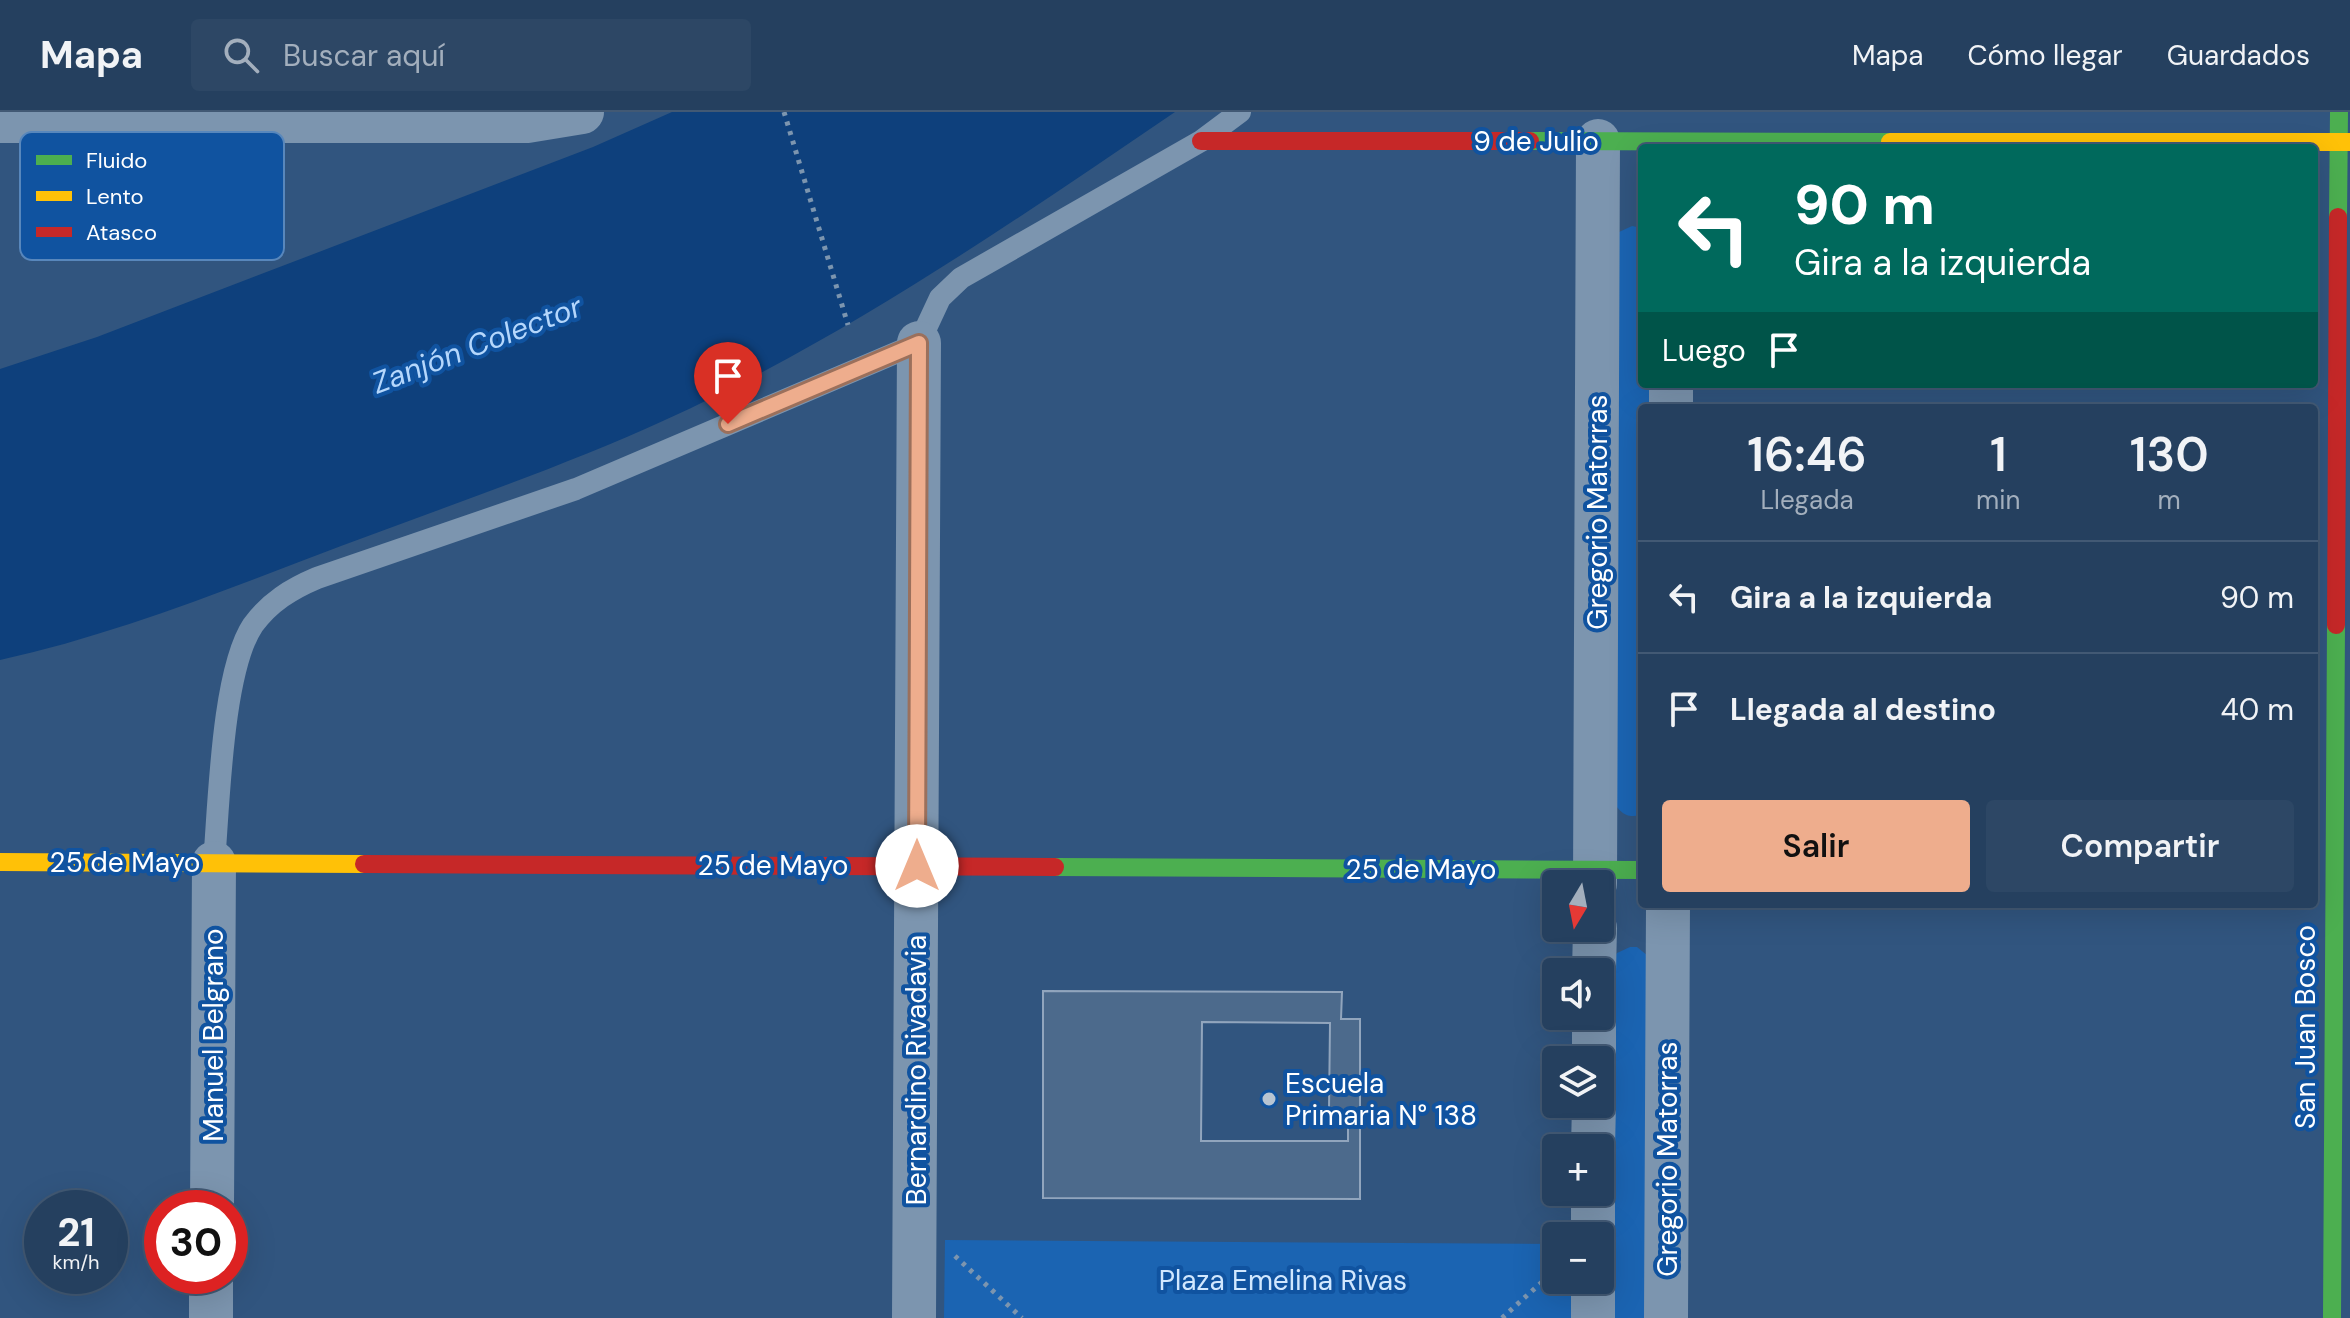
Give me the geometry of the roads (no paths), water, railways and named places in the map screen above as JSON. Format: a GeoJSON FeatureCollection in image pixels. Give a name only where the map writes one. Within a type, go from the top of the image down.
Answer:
{"type":"FeatureCollection","features":[{"type":"Feature","properties":{"kind":"street"},"geometry":{"type":"LineString","coordinates":[[0,121],[216,117],[527,121],[582,112]]}},
{"type":"Feature","properties":{"kind":"street","name":"San Juan Bosco"},"geometry":{"type":"LineString","coordinates":[[2332,1318],[2333,874],[2344,142],[2339,112]]}},
{"type":"Feature","properties":{"kind":"street","name":"9 de Julio"},"geometry":{"type":"LineString","coordinates":[[1201,141],[1598,141],[1672,144],[2344,142]]}},
{"type":"Feature","properties":{"kind":"street","name":"Gregorio Matorras"},"geometry":{"type":"LineString","coordinates":[[1595,870],[1598,141]]}},
{"type":"Feature","properties":{"kind":"street","name":"Bernardino Rivadavia"},"geometry":{"type":"LineString","coordinates":[[914,1318],[919,343]]}},
{"type":"Feature","properties":{"kind":"street","name":"25 de Mayo"},"geometry":{"type":"LineString","coordinates":[[0,862],[917,866],[1542,876]]}},
{"type":"Feature","properties":{"kind":"street","name":"Manuel Belgrano"},"geometry":{"type":"LineString","coordinates":[[212,1190],[214,863]]}},
{"type":"Feature","properties":{"kind":"street","name":"25 de Mayo"},"geometry":{"type":"LineString","coordinates":[[1614,874],[1638,871]]}},
{"type":"Feature","properties":{"kind":"street","name":"Gregorio Matorras"},"geometry":{"type":"LineString","coordinates":[[1666,1318],[1668,908]]}},
{"type":"Feature","properties":{"kind":"street"},"geometry":{"type":"LineString","coordinates":[[211,1294],[211,1318]]}},
{"type":"Feature","properties":{"kind":"street"},"geometry":{"type":"LineString","coordinates":[[1593,1294],[1593,1318]]}},
{"type":"Feature","properties":{"kind":"lane"},"geometry":{"type":"LineString","coordinates":[[214,863],[229,707],[240,654],[251,628],[267,607],[290,590],[576,489],[919,343],[940,298],[961,278],[1201,141],[1240,112]]}},
{"type":"Feature","properties":{"kind":"water","name":"Zanjón Colector"},"geometry":{"type":"Polygon","coordinates":[[[672,112],[1175,112],[989,237],[863,316],[732,388],[665,420],[545,470],[173,609],[87,637],[0,660],[0,369],[97,337],[593,147],[672,112]]]}},
{"type":"Feature","properties":{"kind":"place","name":"Escuela Primaria N° 138"},"geometry":{"type":"Point","coordinates":[1269,1099]}},
{"type":"Feature","properties":{"kind":"park label","name":"Plaza Emelina Rivas"},"geometry":{"type":"Point","coordinates":[1283,1280]}}]}
